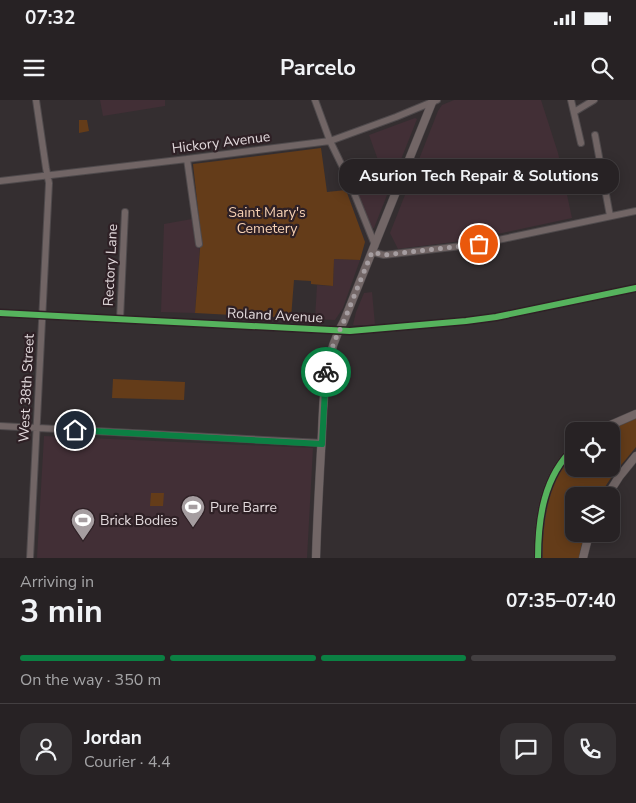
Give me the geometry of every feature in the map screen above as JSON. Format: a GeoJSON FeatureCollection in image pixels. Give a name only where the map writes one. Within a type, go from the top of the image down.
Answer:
{"type":"FeatureCollection","features":[{"type":"Feature","properties":{"kind":"main road"},"geometry":{"type":"LineString","coordinates":[[316,558],[327,371],[331,350],[435,101]]}},
{"type":"Feature","properties":{"kind":"main road"},"geometry":{"type":"LineString","coordinates":[[618,422],[636,414]]}},
{"type":"Feature","properties":{"kind":"main road"},"geometry":{"type":"LineString","coordinates":[[613,487],[636,456]]}},
{"type":"Feature","properties":{"kind":"main road"},"geometry":{"type":"LineString","coordinates":[[538,558],[541,516],[547,491],[559,464],[565,458]]}},
{"type":"Feature","properties":{"kind":"main road"},"geometry":{"type":"LineString","coordinates":[[583,558],[587,542]]}},
{"type":"Feature","properties":{"kind":"street","name":"West 38th Street"},"geometry":{"type":"LineString","coordinates":[[30,558],[49,183],[36,100]]}},
{"type":"Feature","properties":{"kind":"street"},"geometry":{"type":"LineString","coordinates":[[315,100],[330,141],[348,178],[373,249],[384,255],[462,246],[636,211]]}},
{"type":"Feature","properties":{"kind":"street"},"geometry":{"type":"LineString","coordinates":[[571,100],[581,144]]}},
{"type":"Feature","properties":{"kind":"street"},"geometry":{"type":"LineString","coordinates":[[574,112],[594,100]]}},
{"type":"Feature","properties":{"kind":"street","name":"Hickory Avenue"},"geometry":{"type":"LineString","coordinates":[[0,180],[330,141],[435,101]]}},
{"type":"Feature","properties":{"kind":"street"},"geometry":{"type":"LineString","coordinates":[[595,135],[610,216]]}},
{"type":"Feature","properties":{"kind":"street"},"geometry":{"type":"LineString","coordinates":[[187,159],[199,244]]}},
{"type":"Feature","properties":{"kind":"street","name":"Rectory Lane"},"geometry":{"type":"LineString","coordinates":[[120,319],[125,212]]}},
{"type":"Feature","properties":{"kind":"street","name":"Roland Avenue"},"geometry":{"type":"LineString","coordinates":[[0,313],[350,331],[480,319],[636,288]]}},
{"type":"Feature","properties":{"kind":"street"},"geometry":{"type":"LineString","coordinates":[[0,426],[322,444]]}},
{"type":"Feature","properties":{"kind":"shaded area"},"geometry":{"type":"Polygon","coordinates":[[[100,100],[165,100],[165,106],[103,116],[100,100]]]}},
{"type":"Feature","properties":{"kind":"shaded area"},"geometry":{"type":"Polygon","coordinates":[[[454,100],[541,100],[558,153],[572,218],[470,240],[398,249],[390,233],[438,111],[442,105],[454,100]]]}},
{"type":"Feature","properties":{"kind":"shaded area"},"geometry":{"type":"Polygon","coordinates":[[[415,118],[417,119],[374,228],[371,229],[348,172],[378,160],[369,135],[415,118]]]}},
{"type":"Feature","properties":{"kind":"shaded area"},"geometry":{"type":"Polygon","coordinates":[[[192,219],[200,245],[195,313],[161,312],[164,224],[192,219]]]}},
{"type":"Feature","properties":{"kind":"shaded area"},"geometry":{"type":"Polygon","coordinates":[[[334,259],[360,260],[343,308],[335,320],[315,319],[317,285],[333,286],[334,259]]]}},
{"type":"Feature","properties":{"kind":"shaded area"},"geometry":{"type":"Polygon","coordinates":[[[372,292],[375,325],[353,325],[364,293],[372,292]]]}},
{"type":"Feature","properties":{"kind":"shaded area"},"geometry":{"type":"Polygon","coordinates":[[[44,436],[313,448],[307,558],[37,558],[44,436]]]}},
{"type":"Feature","properties":{"kind":"green space"},"geometry":{"type":"Polygon","coordinates":[[[79,120],[87,120],[89,131],[79,133],[79,120]]]}},
{"type":"Feature","properties":{"kind":"green space","name":"Saint Mary's Cemetery"},"geometry":{"type":"Polygon","coordinates":[[[321,148],[327,192],[346,190],[365,242],[360,260],[334,259],[333,286],[311,284],[311,281],[294,280],[291,318],[195,313],[201,236],[193,164],[321,148]]]}},
{"type":"Feature","properties":{"kind":"green space"},"geometry":{"type":"Polygon","coordinates":[[[113,379],[185,382],[184,400],[112,398],[113,379]]]}},
{"type":"Feature","properties":{"kind":"green space"},"geometry":{"type":"Polygon","coordinates":[[[636,417],[636,447],[620,467],[620,424],[636,417]]]}},
{"type":"Feature","properties":{"kind":"green space"},"geometry":{"type":"Polygon","coordinates":[[[564,462],[565,477],[612,477],[605,487],[565,487],[565,542],[582,542],[579,558],[540,558],[547,501],[551,487],[564,462]]]}},
{"type":"Feature","properties":{"kind":"green space"},"geometry":{"type":"Polygon","coordinates":[[[151,493],[164,493],[163,506],[150,506],[151,493]]]}},
{"type":"Feature","properties":{"kind":"cycle path"},"geometry":{"type":"LineString","coordinates":[[0,313],[350,331],[496,317],[636,288]]}},
{"type":"Feature","properties":{"kind":"cycle path"},"geometry":{"type":"LineString","coordinates":[[538,558],[539,528],[545,498],[549,485],[565,458]]}},
{"type":"Feature","properties":{"kind":"way so far"},"geometry":{"type":"LineString","coordinates":[[326,372],[335,340],[372,252],[384,255],[479,244]]}},
{"type":"Feature","properties":{"kind":"place","name":"Asurion Tech Repair & Solutions"},"geometry":{"type":"Point","coordinates":[479,244]}},
{"type":"Feature","properties":{"kind":"place","name":"Pure Barre"},"geometry":{"type":"Point","coordinates":[193,528]}},
{"type":"Feature","properties":{"kind":"place","name":"Brick Bodies"},"geometry":{"type":"Point","coordinates":[83,541]}},
{"type":"Feature","properties":{"kind":"route"},"geometry":{"type":"LineString","coordinates":[[75,430],[322,444],[326,372]]}}]}
